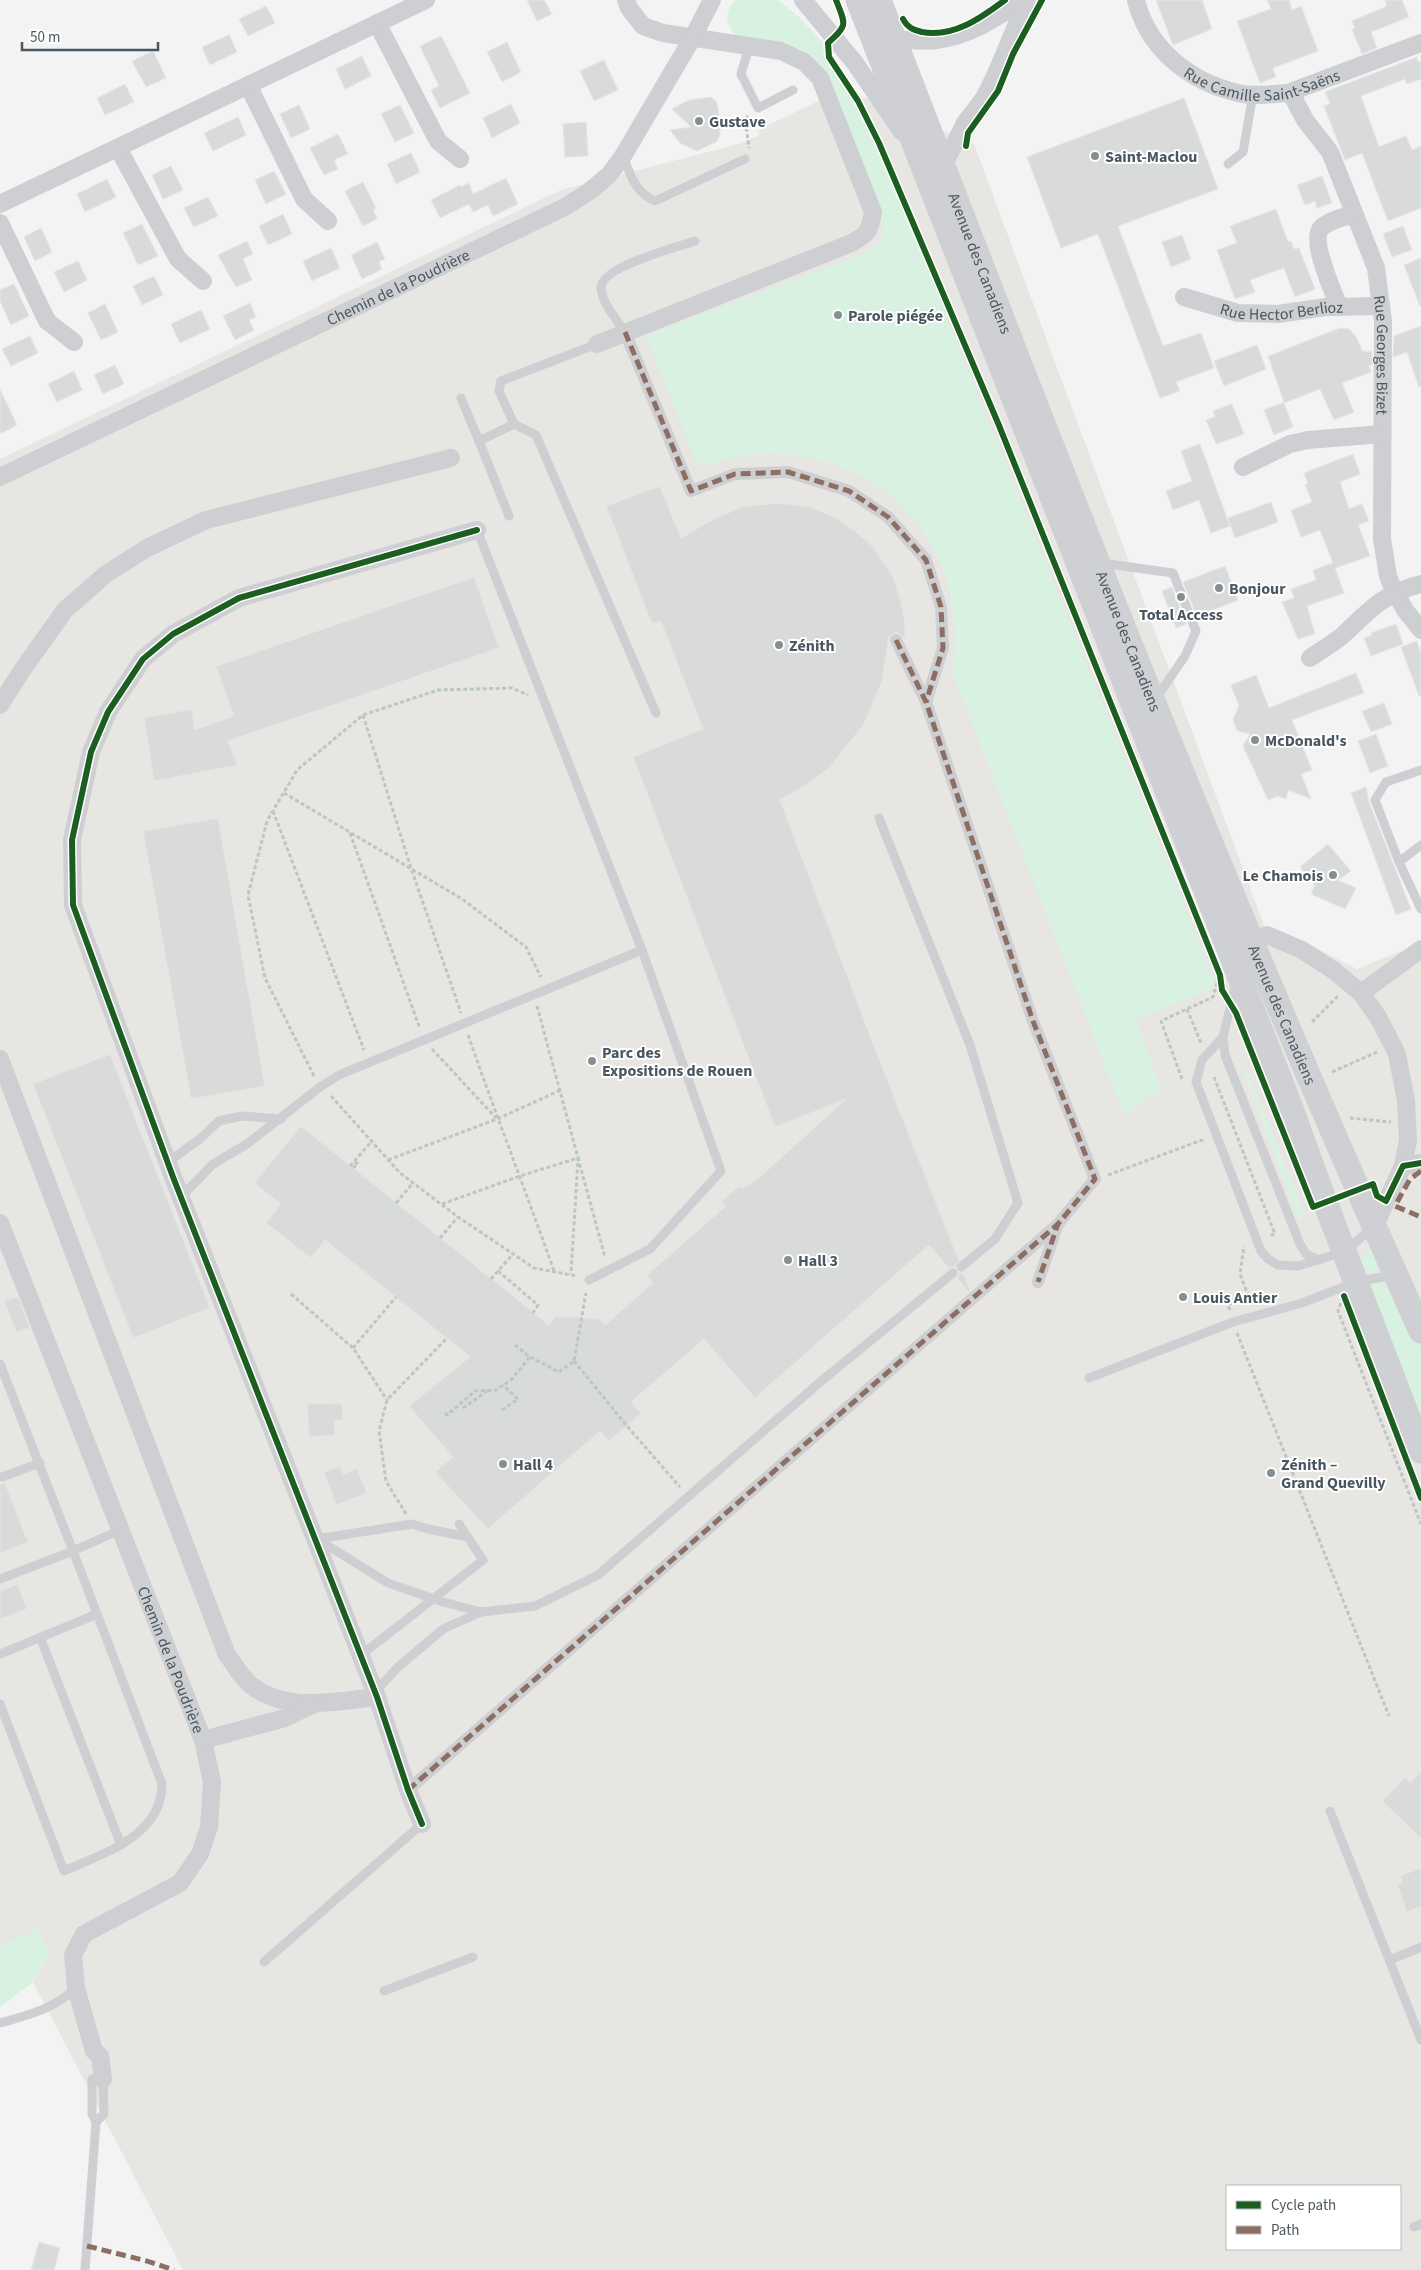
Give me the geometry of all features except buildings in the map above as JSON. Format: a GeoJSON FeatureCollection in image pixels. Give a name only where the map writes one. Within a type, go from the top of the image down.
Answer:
{"type":"FeatureCollection","features":[{"type":"Feature","properties":{"kind":"main road","name":"Avenue des Canadiens"},"geometry":{"type":"LineString","coordinates":[[858,0],[1229,968],[1289,1103],[1344,1252],[1350,1289],[1421,1451]]}},
{"type":"Feature","properties":{"kind":"main road","name":"Avenue des Canadiens"},"geometry":{"type":"LineString","coordinates":[[879,0],[1153,702],[1374,1227],[1421,1331]]}},
{"type":"Feature","properties":{"kind":"street"},"geometry":{"type":"LineString","coordinates":[[0,204],[426,0]]}},
{"type":"Feature","properties":{"kind":"street"},"geometry":{"type":"LineString","coordinates":[[597,344],[849,244],[861,238],[871,229],[873,212],[820,78],[804,62],[781,51],[663,33],[643,26],[629,8],[626,0]]}},
{"type":"Feature","properties":{"kind":"street","name":"Chemin de la Poudrière"},"geometry":{"type":"LineString","coordinates":[[0,477],[565,207],[590,191],[608,175],[623,156],[712,0]]}},
{"type":"Feature","properties":{"kind":"street"},"geometry":{"type":"LineString","coordinates":[[803,0],[855,63],[917,154]]}},
{"type":"Feature","properties":{"kind":"street"},"geometry":{"type":"LineString","coordinates":[[894,40],[937,40],[962,35],[985,24],[1023,0]]}},
{"type":"Feature","properties":{"kind":"street"},"geometry":{"type":"LineString","coordinates":[[943,166],[965,123],[984,98],[992,83],[1027,0]]}},
{"type":"Feature","properties":{"kind":"street","name":"Rue Camille Saint-Saëns"},"geometry":{"type":"LineString","coordinates":[[1136,0],[1151,36],[1162,51],[1197,78],[1239,94],[1288,93],[1421,43]]}},
{"type":"Feature","properties":{"kind":"street"},"geometry":{"type":"LineString","coordinates":[[377,24],[438,141],[460,159]]}},
{"type":"Feature","properties":{"kind":"street"},"geometry":{"type":"LineString","coordinates":[[248,85],[304,199],[328,221]]}},
{"type":"Feature","properties":{"kind":"street","name":"Rue Georges Bizet"},"geometry":{"type":"LineString","coordinates":[[1288,93],[1294,99],[1305,120],[1330,152],[1376,268],[1382,320],[1382,539],[1388,576],[1395,592],[1421,630]]}},
{"type":"Feature","properties":{"kind":"street"},"geometry":{"type":"LineString","coordinates":[[118,148],[178,259],[203,281]]}},
{"type":"Feature","properties":{"kind":"street"},"geometry":{"type":"LineString","coordinates":[[1339,307],[1318,247],[1317,237],[1320,229],[1326,224],[1354,214]]}},
{"type":"Feature","properties":{"kind":"street"},"geometry":{"type":"LineString","coordinates":[[0,223],[47,321],[74,342]]}},
{"type":"Feature","properties":{"kind":"street","name":"Rue Hector Berlioz"},"geometry":{"type":"LineString","coordinates":[[1184,297],[1238,313],[1278,314],[1339,307],[1381,306]]}},
{"type":"Feature","properties":{"kind":"street"},"geometry":{"type":"LineString","coordinates":[[625,332],[692,491],[735,474],[788,472],[848,491],[888,517],[926,560],[941,607],[943,648],[926,702]]}},
{"type":"Feature","properties":{"kind":"street"},"geometry":{"type":"LineString","coordinates":[[1243,467],[1290,444],[1308,440],[1382,434]]}},
{"type":"Feature","properties":{"kind":"street"},"geometry":{"type":"LineString","coordinates":[[0,705],[22,669],[65,610],[106,574],[147,548],[206,520],[450,458]]}},
{"type":"Feature","properties":{"kind":"street"},"geometry":{"type":"LineString","coordinates":[[422,1824],[408,1790],[376,1694],[181,1197],[72,905],[72,840],[91,752],[108,712],[143,659],[173,634],[239,598],[477,530]]}},
{"type":"Feature","properties":{"kind":"street"},"geometry":{"type":"LineString","coordinates":[[1310,658],[1340,637],[1366,612],[1395,592],[1421,584]]}},
{"type":"Feature","properties":{"kind":"street"},"geometry":{"type":"LineString","coordinates":[[408,1790],[1058,1224],[1095,1179],[1033,1021],[926,702],[896,640]]}},
{"type":"Feature","properties":{"kind":"street"},"geometry":{"type":"LineString","coordinates":[[1229,968],[1253,942],[1267,935],[1302,950],[1356,989],[1378,1017],[1397,1054],[1406,1101],[1408,1140],[1403,1166],[1374,1227]]}},
{"type":"Feature","properties":{"kind":"street"},"geometry":{"type":"LineString","coordinates":[[1356,989],[1421,949]]}},
{"type":"Feature","properties":{"kind":"street"},"geometry":{"type":"LineString","coordinates":[[0,1059],[227,1655],[251,1686],[277,1698],[314,1704]]}},
{"type":"Feature","properties":{"kind":"street"},"geometry":{"type":"LineString","coordinates":[[1407,1122],[1421,1136]]}},
{"type":"Feature","properties":{"kind":"street"},"geometry":{"type":"LineString","coordinates":[[1403,1166],[1421,1163]]}},
{"type":"Feature","properties":{"kind":"street","name":"Chemin de la Poudrière"},"geometry":{"type":"LineString","coordinates":[[0,1223],[203,1740],[212,1782],[209,1827],[200,1854],[180,1883],[84,1934],[73,1955],[76,1988],[94,2051],[100,2056],[97,2079]]}},
{"type":"Feature","properties":{"kind":"street"},"geometry":{"type":"LineString","coordinates":[[1038,1282],[1058,1224]]}},
{"type":"Feature","properties":{"kind":"street"},"geometry":{"type":"LineString","coordinates":[[203,1740],[285,1718],[314,1704],[376,1694]]}},
{"type":"Feature","properties":{"kind":"lane"},"geometry":{"type":"LineString","coordinates":[[749,47],[741,74],[758,108],[793,90]]}},
{"type":"Feature","properties":{"kind":"lane"},"geometry":{"type":"LineString","coordinates":[[1228,164],[1243,152],[1253,94]]}},
{"type":"Feature","properties":{"kind":"lane"},"geometry":{"type":"LineString","coordinates":[[623,156],[636,188],[645,197],[656,201],[745,159]]}},
{"type":"Feature","properties":{"kind":"lane"},"geometry":{"type":"LineString","coordinates":[[625,332],[602,296],[601,285],[605,278],[618,268],[695,241]]}},
{"type":"Feature","properties":{"kind":"lane"},"geometry":{"type":"LineString","coordinates":[[597,344],[502,381],[499,391],[514,424],[536,435],[656,713]]}},
{"type":"Feature","properties":{"kind":"lane"},"geometry":{"type":"LineString","coordinates":[[461,398],[510,516]]}},
{"type":"Feature","properties":{"kind":"lane"},"geometry":{"type":"LineString","coordinates":[[479,441],[514,424]]}},
{"type":"Feature","properties":{"kind":"lane"},"geometry":{"type":"LineString","coordinates":[[477,530],[642,950],[721,1171],[650,1249],[589,1280]]}},
{"type":"Feature","properties":{"kind":"lane"},"geometry":{"type":"LineString","coordinates":[[1097,562],[1173,573],[1196,631],[1185,656],[1153,702]]}},
{"type":"Feature","properties":{"kind":"lane"},"geometry":{"type":"LineString","coordinates":[[1421,770],[1386,782],[1376,800],[1399,862],[1421,909]]}},
{"type":"Feature","properties":{"kind":"lane"},"geometry":{"type":"LineString","coordinates":[[879,818],[970,1045],[1018,1203],[995,1239],[962,1267]]}},
{"type":"Feature","properties":{"kind":"lane"},"geometry":{"type":"LineString","coordinates":[[1399,862],[1421,845]]}},
{"type":"Feature","properties":{"kind":"lane"},"geometry":{"type":"LineString","coordinates":[[181,1197],[212,1164],[247,1144],[320,1087],[339,1075],[642,950]]}},
{"type":"Feature","properties":{"kind":"lane"},"geometry":{"type":"LineString","coordinates":[[1229,968],[1223,1037],[1225,1055],[1300,1244],[1306,1254],[1319,1260]]}},
{"type":"Feature","properties":{"kind":"lane"},"geometry":{"type":"LineString","coordinates":[[1223,1037],[1202,1060],[1196,1082],[1261,1251],[1268,1259],[1278,1265],[1298,1266],[1344,1252],[1374,1227]]}},
{"type":"Feature","properties":{"kind":"lane"},"geometry":{"type":"LineString","coordinates":[[168,1162],[219,1121],[242,1116],[281,1119]]}},
{"type":"Feature","properties":{"kind":"lane"},"geometry":{"type":"LineString","coordinates":[[376,1694],[398,1666],[443,1629],[481,1612],[534,1606],[598,1575],[819,1383],[953,1273]]}},
{"type":"Feature","properties":{"kind":"lane"},"geometry":{"type":"LineString","coordinates":[[1089,1378],[1233,1322],[1396,1275]]}},
{"type":"Feature","properties":{"kind":"lane"},"geometry":{"type":"LineString","coordinates":[[0,1364],[40,1463],[162,1784],[162,1797],[156,1812],[146,1825],[121,1845],[64,1871],[0,1704]]}},
{"type":"Feature","properties":{"kind":"lane"},"geometry":{"type":"LineString","coordinates":[[2,1477],[40,1463]]}},
{"type":"Feature","properties":{"kind":"lane"},"geometry":{"type":"LineString","coordinates":[[316,1539],[412,1524],[428,1529],[468,1536]]}},
{"type":"Feature","properties":{"kind":"lane"},"geometry":{"type":"LineString","coordinates":[[361,1655],[483,1560],[459,1524]]}},
{"type":"Feature","properties":{"kind":"lane"},"geometry":{"type":"LineString","coordinates":[[0,1579],[73,1551],[120,1530]]}},
{"type":"Feature","properties":{"kind":"lane"},"geometry":{"type":"LineString","coordinates":[[316,1539],[388,1583],[481,1612]]}},
{"type":"Feature","properties":{"kind":"lane"},"geometry":{"type":"LineString","coordinates":[[0,1654],[97,1614]]}},
{"type":"Feature","properties":{"kind":"lane"},"geometry":{"type":"LineString","coordinates":[[40,1637],[121,1845]]}},
{"type":"Feature","properties":{"kind":"lane"},"geometry":{"type":"LineString","coordinates":[[1330,1811],[1420,2038]]}},
{"type":"Feature","properties":{"kind":"lane"},"geometry":{"type":"LineString","coordinates":[[264,1962],[422,1824]]}},
{"type":"Feature","properties":{"kind":"lane"},"geometry":{"type":"LineString","coordinates":[[1390,1960],[1421,1947]]}},
{"type":"Feature","properties":{"kind":"lane"},"geometry":{"type":"LineString","coordinates":[[384,1991],[473,1957]]}},
{"type":"Feature","properties":{"kind":"lane"},"geometry":{"type":"LineString","coordinates":[[0,2024],[37,2012],[62,2001],[76,1988]]}},
{"type":"Feature","properties":{"kind":"lane"},"geometry":{"type":"LineString","coordinates":[[85,2270],[96,2122],[104,2114],[97,2079]]}},
{"type":"Feature","properties":{"kind":"path"},"geometry":{"type":"LineString","coordinates":[[745,159],[749,147],[745,119],[758,108]]}},
{"type":"Feature","properties":{"kind":"path"},"geometry":{"type":"LineString","coordinates":[[515,1345],[530,1357],[559,1372],[574,1361],[589,1280],[571,1274],[534,1268],[458,1217],[400,1173],[333,1097],[320,1087],[265,978],[248,895],[267,821],[297,770],[363,714],[438,690],[512,688],[544,702]]}},
{"type":"Feature","properties":{"kind":"path"},"geometry":{"type":"LineString","coordinates":[[363,714],[411,868],[464,1024],[497,1119],[555,1272]]}},
{"type":"Feature","properties":{"kind":"path"},"geometry":{"type":"LineString","coordinates":[[284,793],[462,899],[526,947],[548,989]]}},
{"type":"Feature","properties":{"kind":"path"},"geometry":{"type":"LineString","coordinates":[[273,810],[369,1063]]}},
{"type":"Feature","properties":{"kind":"path"},"geometry":{"type":"LineString","coordinates":[[350,832],[424,1040],[497,1119]]}},
{"type":"Feature","properties":{"kind":"path"},"geometry":{"type":"LineString","coordinates":[[1185,1085],[1161,1021],[1212,997],[1229,968]]}},
{"type":"Feature","properties":{"kind":"path"},"geometry":{"type":"LineString","coordinates":[[1312,1022],[1356,989]]}},
{"type":"Feature","properties":{"kind":"path"},"geometry":{"type":"LineString","coordinates":[[534,995],[609,1270]]}},
{"type":"Feature","properties":{"kind":"path"},"geometry":{"type":"LineString","coordinates":[[1332,1072],[1392,1045]]}},
{"type":"Feature","properties":{"kind":"path"},"geometry":{"type":"LineString","coordinates":[[1214,1077],[1275,1234],[1244,1244],[1240,1274],[1248,1295],[1228,1305],[1233,1322],[1389,1716]]}},
{"type":"Feature","properties":{"kind":"path"},"geometry":{"type":"LineString","coordinates":[[388,1160],[497,1119],[561,1090]]}},
{"type":"Feature","properties":{"kind":"path"},"geometry":{"type":"LineString","coordinates":[[1349,1118],[1407,1122]]}},
{"type":"Feature","properties":{"kind":"path"},"geometry":{"type":"LineString","coordinates":[[1202,1130],[1208,1148]]}},
{"type":"Feature","properties":{"kind":"path"},"geometry":{"type":"LineString","coordinates":[[1095,1179],[1205,1139]]}},
{"type":"Feature","properties":{"kind":"path"},"geometry":{"type":"LineString","coordinates":[[352,1167],[358,1164],[354,1161],[372,1141]]}},
{"type":"Feature","properties":{"kind":"path"},"geometry":{"type":"LineString","coordinates":[[442,1204],[520,1176],[578,1158]]}},
{"type":"Feature","properties":{"kind":"path"},"geometry":{"type":"LineString","coordinates":[[571,1274],[578,1158]]}},
{"type":"Feature","properties":{"kind":"path"},"geometry":{"type":"LineString","coordinates":[[396,1203],[413,1183]]}},
{"type":"Feature","properties":{"kind":"path"},"geometry":{"type":"LineString","coordinates":[[440,1238],[458,1217]]}},
{"type":"Feature","properties":{"kind":"path"},"geometry":{"type":"LineString","coordinates":[[491,1279],[513,1254]]}},
{"type":"Feature","properties":{"kind":"path"},"geometry":{"type":"LineString","coordinates":[[498,1271],[538,1305],[533,1312]]}},
{"type":"Feature","properties":{"kind":"path"},"geometry":{"type":"LineString","coordinates":[[1348,1306],[1350,1289]]}},
{"type":"Feature","properties":{"kind":"path"},"geometry":{"type":"LineString","coordinates":[[1350,1289],[1338,1311],[1421,1524]]}},
{"type":"Feature","properties":{"kind":"path"},"geometry":{"type":"LineString","coordinates":[[291,1294],[353,1348],[387,1400]]}},
{"type":"Feature","properties":{"kind":"path"},"geometry":{"type":"LineString","coordinates":[[353,1348],[396,1297]]}},
{"type":"Feature","properties":{"kind":"path"},"geometry":{"type":"LineString","coordinates":[[412,1524],[386,1481],[379,1431],[387,1400],[447,1338]]}},
{"type":"Feature","properties":{"kind":"path"},"geometry":{"type":"LineString","coordinates":[[445,1413],[446,1415],[475,1391],[496,1390],[512,1379],[530,1357]]}},
{"type":"Feature","properties":{"kind":"path"},"geometry":{"type":"LineString","coordinates":[[574,1361],[688,1496]]}},
{"type":"Feature","properties":{"kind":"path"},"geometry":{"type":"LineString","coordinates":[[465,1408],[488,1390],[490,1385]]}},
{"type":"Feature","properties":{"kind":"path"},"geometry":{"type":"LineString","coordinates":[[502,1410],[518,1400],[503,1385]]}},
{"type":"Feature","properties":{"kind":"path"},"geometry":{"type":"LineString","coordinates":[[478,1386],[482,1390]]}},
{"type":"Feature","properties":{"kind":"path"},"geometry":{"type":"LineString","coordinates":[[502,1403],[506,1407]]}},
{"type":"Feature","properties":{"kind":"shaded area"},"geometry":{"type":"Polygon","coordinates":[[[844,89],[974,144],[1265,928],[1310,945],[1357,969],[1421,943],[1421,2270],[183,2270],[33,1982],[50,1955],[39,1930],[0,1946],[0,459],[561,190],[739,144],[758,136],[760,129],[844,89]]]}},
{"type":"Feature","properties":{"kind":"green space"},"geometry":{"type":"Polygon","coordinates":[[[736,0],[778,0],[798,16],[823,43],[825,58],[851,97],[868,128],[909,224],[1214,980],[1209,990],[1136,1019],[1161,1089],[1124,1115],[952,672],[955,631],[950,592],[937,556],[918,524],[893,498],[862,476],[825,462],[773,453],[751,455],[698,467],[646,335],[866,253],[877,243],[882,234],[883,228],[879,208],[827,75],[736,35],[732,31],[727,18],[729,9],[736,0]]]}},
{"type":"Feature","properties":{"kind":"green space"},"geometry":{"type":"Polygon","coordinates":[[[1247,1070],[1305,1216],[1298,1218],[1243,1071],[1247,1070]]]}},
{"type":"Feature","properties":{"kind":"green space"},"geometry":{"type":"Polygon","coordinates":[[[1377,1242],[1392,1267],[1362,1273],[1360,1261],[1377,1242]]]}},
{"type":"Feature","properties":{"kind":"green space"},"geometry":{"type":"Polygon","coordinates":[[[1374,1282],[1388,1284],[1394,1290],[1421,1348],[1421,1425],[1367,1286],[1374,1282]]]}},
{"type":"Feature","properties":{"kind":"green space"},"geometry":{"type":"Polygon","coordinates":[[[39,1929],[50,1955],[33,1982],[0,2007],[0,1946],[39,1929]]]}},
{"type":"Feature","properties":{"kind":"marked path"},"geometry":{"type":"LineString","coordinates":[[625,332],[691,491],[735,474],[788,472],[849,491],[888,517],[926,560],[941,607],[943,648],[926,702]]}},
{"type":"Feature","properties":{"kind":"marked path"},"geometry":{"type":"LineString","coordinates":[[896,640],[926,702],[1033,1021],[1095,1179],[1058,1224],[1038,1282]]}},
{"type":"Feature","properties":{"kind":"marked path"},"geometry":{"type":"LineString","coordinates":[[1421,1171],[1410,1179],[1395,1206],[1421,1217]]}},
{"type":"Feature","properties":{"kind":"marked path"},"geometry":{"type":"LineString","coordinates":[[408,1790],[1058,1224]]}},
{"type":"Feature","properties":{"kind":"marked path"},"geometry":{"type":"LineString","coordinates":[[87,2246],[174,2270]]}},
{"type":"Feature","properties":{"kind":"cycle path"},"geometry":{"type":"LineString","coordinates":[[836,0],[842,15],[843,24],[839,32],[828,43],[829,57],[858,101],[879,143],[998,423],[1220,975],[1222,990],[1236,1013],[1313,1207],[1373,1184],[1377,1196],[1386,1201],[1403,1166],[1421,1163]]}},
{"type":"Feature","properties":{"kind":"cycle path"},"geometry":{"type":"LineString","coordinates":[[903,19],[908,26],[922,32],[945,32],[976,20],[1005,0]]}},
{"type":"Feature","properties":{"kind":"cycle path"},"geometry":{"type":"LineString","coordinates":[[966,146],[968,133],[998,91],[1013,54],[1042,0]]}},
{"type":"Feature","properties":{"kind":"cycle path"},"geometry":{"type":"LineString","coordinates":[[422,1824],[408,1790],[377,1697],[173,1177],[73,905],[72,840],[91,752],[108,712],[143,659],[173,634],[239,598],[477,530]]}},
{"type":"Feature","properties":{"kind":"cycle path"},"geometry":{"type":"LineString","coordinates":[[1344,1296],[1421,1498]]}},
{"type":"Feature","properties":{"kind":"place","name":"Gustave"},"geometry":{"type":"Point","coordinates":[699,121]}},
{"type":"Feature","properties":{"kind":"place","name":"Saint-Maclou"},"geometry":{"type":"Point","coordinates":[1095,156]}},
{"type":"Feature","properties":{"kind":"place","name":"Parole piégée"},"geometry":{"type":"Point","coordinates":[838,315]}},
{"type":"Feature","properties":{"kind":"place","name":"Bonjour"},"geometry":{"type":"Point","coordinates":[1219,588]}},
{"type":"Feature","properties":{"kind":"place","name":"Total Access"},"geometry":{"type":"Point","coordinates":[1181,597]}},
{"type":"Feature","properties":{"kind":"place","name":"Zénith"},"geometry":{"type":"Point","coordinates":[779,645]}},
{"type":"Feature","properties":{"kind":"place","name":"McDonald's"},"geometry":{"type":"Point","coordinates":[1255,740]}},
{"type":"Feature","properties":{"kind":"place","name":"Le Chamois"},"geometry":{"type":"Point","coordinates":[1333,875]}},
{"type":"Feature","properties":{"kind":"place","name":"Parc des Expositions de Rouen"},"geometry":{"type":"Point","coordinates":[592,1061]}},
{"type":"Feature","properties":{"kind":"place","name":"Hall 3"},"geometry":{"type":"Point","coordinates":[788,1260]}},
{"type":"Feature","properties":{"kind":"place","name":"Louis Antier"},"geometry":{"type":"Point","coordinates":[1183,1297]}},
{"type":"Feature","properties":{"kind":"place","name":"Hall 4"},"geometry":{"type":"Point","coordinates":[503,1464]}},
{"type":"Feature","properties":{"kind":"place","name":"Zénith – Grand Quevilly"},"geometry":{"type":"Point","coordinates":[1271,1473]}}]}
